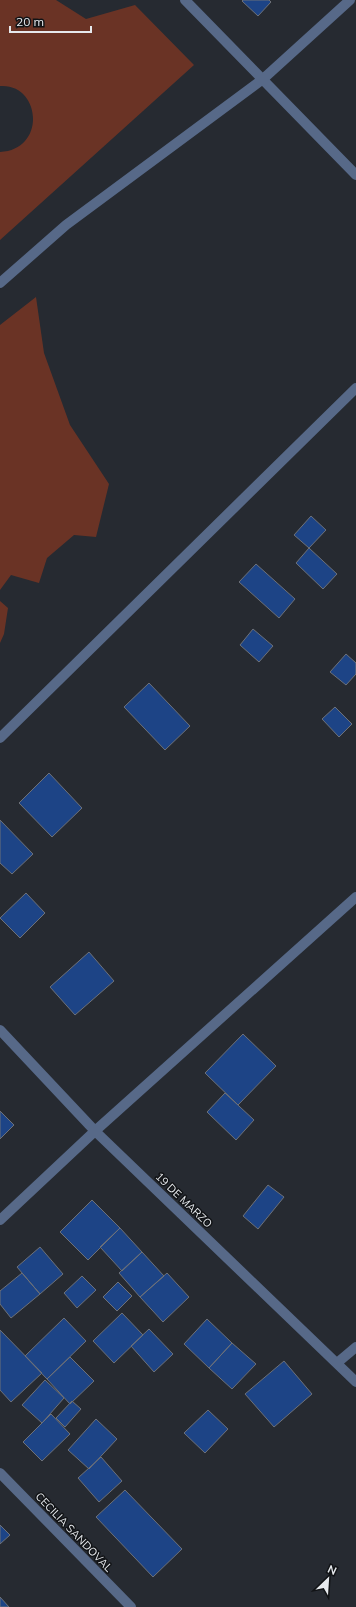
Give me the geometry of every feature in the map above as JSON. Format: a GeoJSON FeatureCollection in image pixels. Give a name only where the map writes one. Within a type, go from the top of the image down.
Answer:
{"type":"FeatureCollection","features":[{"type":"Feature","properties":{"kind":"street"},"geometry":{"type":"LineString","coordinates":[[185,0],[356,175]]}},
{"type":"Feature","properties":{"kind":"street"},"geometry":{"type":"LineString","coordinates":[[0,282],[66,225],[263,79],[350,0]]}},
{"type":"Feature","properties":{"kind":"street"},"geometry":{"type":"LineString","coordinates":[[0,738],[356,388]]}},
{"type":"Feature","properties":{"kind":"street"},"geometry":{"type":"LineString","coordinates":[[0,1220],[95,1131],[356,897]]}},
{"type":"Feature","properties":{"kind":"street","name":"19 DE MARZO"},"geometry":{"type":"LineString","coordinates":[[0,1030],[95,1131],[356,1382]]}},
{"type":"Feature","properties":{"kind":"street"},"geometry":{"type":"LineString","coordinates":[[337,1363],[356,1347]]}},
{"type":"Feature","properties":{"kind":"street","name":"CECILIA SANDOVAL"},"geometry":{"type":"LineString","coordinates":[[0,1473],[131,1607]]}},
{"type":"Feature","properties":{"kind":"shaded area"},"geometry":{"type":"Polygon","coordinates":[[[0,0],[56,0],[86,19],[135,5],[194,65],[0,240],[0,152],[15,148],[26,140],[31,129],[33,117],[30,105],[24,95],[14,88],[0,86],[0,0]]]}},
{"type":"Feature","properties":{"kind":"shaded area"},"geometry":{"type":"Polygon","coordinates":[[[36,297],[44,353],[70,425],[109,484],[96,537],[74,535],[47,558],[39,583],[11,575],[0,590],[0,325],[36,297]]]}},
{"type":"Feature","properties":{"kind":"shaded area"},"geometry":{"type":"Polygon","coordinates":[[[0,601],[8,608],[4,634],[0,643],[0,601]]]}},
{"type":"Feature","properties":{"kind":"building"},"geometry":{"type":"Polygon","coordinates":[[[269,0],[271,2],[258,16],[242,1],[269,0]]]}},
{"type":"Feature","properties":{"kind":"building"},"geometry":{"type":"Polygon","coordinates":[[[311,516],[326,530],[309,548],[294,535],[311,516]]]}},
{"type":"Feature","properties":{"kind":"building"},"geometry":{"type":"Polygon","coordinates":[[[309,548],[337,574],[323,589],[296,563],[309,548]]]}},
{"type":"Feature","properties":{"kind":"building"},"geometry":{"type":"Polygon","coordinates":[[[256,564],[295,599],[279,618],[239,582],[256,564]]]}},
{"type":"Feature","properties":{"kind":"building"},"geometry":{"type":"Polygon","coordinates":[[[253,629],[273,646],[259,662],[240,645],[253,629]]]}},
{"type":"Feature","properties":{"kind":"building"},"geometry":{"type":"Polygon","coordinates":[[[346,654],[356,663],[356,674],[346,685],[330,672],[346,654]]]}},
{"type":"Feature","properties":{"kind":"building"},"geometry":{"type":"Polygon","coordinates":[[[149,683],[190,726],[165,750],[124,707],[149,683]]]}},
{"type":"Feature","properties":{"kind":"building"},"geometry":{"type":"Polygon","coordinates":[[[335,707],[352,724],[339,737],[322,719],[335,707]]]}},
{"type":"Feature","properties":{"kind":"building"},"geometry":{"type":"Polygon","coordinates":[[[49,773],[82,808],[52,837],[19,803],[49,773]]]}},
{"type":"Feature","properties":{"kind":"building"},"geometry":{"type":"Polygon","coordinates":[[[0,820],[33,854],[12,874],[0,863],[0,820]]]}},
{"type":"Feature","properties":{"kind":"building"},"geometry":{"type":"Polygon","coordinates":[[[26,893],[45,913],[20,938],[0,918],[26,893]]]}},
{"type":"Feature","properties":{"kind":"building"},"geometry":{"type":"Polygon","coordinates":[[[89,952],[114,981],[75,1015],[50,987],[89,952]]]}},
{"type":"Feature","properties":{"kind":"building"},"geometry":{"type":"Polygon","coordinates":[[[243,1034],[276,1066],[238,1105],[205,1073],[243,1034]]]}},
{"type":"Feature","properties":{"kind":"building"},"geometry":{"type":"Polygon","coordinates":[[[225,1093],[254,1120],[236,1140],[207,1112],[225,1093]]]}},
{"type":"Feature","properties":{"kind":"building"},"geometry":{"type":"Polygon","coordinates":[[[0,1111],[14,1125],[0,1139],[0,1111]]]}},
{"type":"Feature","properties":{"kind":"building"},"geometry":{"type":"Polygon","coordinates":[[[268,1185],[284,1197],[258,1229],[243,1216],[268,1185]]]}},
{"type":"Feature","properties":{"kind":"building"},"geometry":{"type":"Polygon","coordinates":[[[92,1200],[120,1228],[88,1260],[60,1232],[92,1200]]]}},
{"type":"Feature","properties":{"kind":"building"},"geometry":{"type":"Polygon","coordinates":[[[120,1228],[142,1252],[122,1271],[100,1247],[120,1228]]]}},
{"type":"Feature","properties":{"kind":"building"},"geometry":{"type":"Polygon","coordinates":[[[40,1247],[63,1274],[40,1294],[17,1267],[40,1247]]]}},
{"type":"Feature","properties":{"kind":"building"},"geometry":{"type":"Polygon","coordinates":[[[142,1252],[164,1276],[140,1297],[119,1273],[142,1252]]]}},
{"type":"Feature","properties":{"kind":"building"},"geometry":{"type":"Polygon","coordinates":[[[22,1273],[40,1294],[11,1318],[0,1304],[0,1291],[22,1273]]]}},
{"type":"Feature","properties":{"kind":"building"},"geometry":{"type":"Polygon","coordinates":[[[167,1273],[189,1297],[163,1322],[140,1297],[167,1273]]]}},
{"type":"Feature","properties":{"kind":"building"},"geometry":{"type":"Polygon","coordinates":[[[82,1276],[96,1290],[77,1308],[64,1293],[82,1276]]]}},
{"type":"Feature","properties":{"kind":"building"},"geometry":{"type":"Polygon","coordinates":[[[118,1282],[132,1296],[117,1311],[103,1297],[118,1282]]]}},
{"type":"Feature","properties":{"kind":"building"},"geometry":{"type":"Polygon","coordinates":[[[122,1313],[143,1335],[114,1363],[93,1341],[122,1313]]]}},
{"type":"Feature","properties":{"kind":"building"},"geometry":{"type":"Polygon","coordinates":[[[64,1318],[86,1341],[47,1379],[25,1356],[64,1318]]]}},
{"type":"Feature","properties":{"kind":"building"},"geometry":{"type":"Polygon","coordinates":[[[207,1319],[232,1343],[209,1368],[184,1344],[207,1319]]]}},
{"type":"Feature","properties":{"kind":"building"},"geometry":{"type":"Polygon","coordinates":[[[149,1329],[173,1354],[154,1372],[131,1346],[149,1329]]]}},
{"type":"Feature","properties":{"kind":"building"},"geometry":{"type":"Polygon","coordinates":[[[0,1330],[42,1373],[11,1402],[0,1390],[0,1330]]]}},
{"type":"Feature","properties":{"kind":"building"},"geometry":{"type":"Polygon","coordinates":[[[232,1343],[256,1364],[232,1389],[209,1368],[232,1343]]]}},
{"type":"Feature","properties":{"kind":"building"},"geometry":{"type":"Polygon","coordinates":[[[70,1357],[94,1381],[70,1404],[47,1379],[70,1357]]]}},
{"type":"Feature","properties":{"kind":"building"},"geometry":{"type":"Polygon","coordinates":[[[284,1361],[312,1394],[274,1427],[245,1394],[284,1361]]]}},
{"type":"Feature","properties":{"kind":"building"},"geometry":{"type":"Polygon","coordinates":[[[45,1380],[64,1398],[42,1423],[22,1405],[45,1380]]]}},
{"type":"Feature","properties":{"kind":"building"},"geometry":{"type":"Polygon","coordinates":[[[72,1401],[81,1409],[65,1427],[56,1418],[72,1401]]]}},
{"type":"Feature","properties":{"kind":"building"},"geometry":{"type":"Polygon","coordinates":[[[208,1410],[228,1429],[205,1453],[184,1433],[208,1410]]]}},
{"type":"Feature","properties":{"kind":"building"},"geometry":{"type":"Polygon","coordinates":[[[51,1414],[70,1434],[42,1461],[23,1442],[51,1414]]]}},
{"type":"Feature","properties":{"kind":"building"},"geometry":{"type":"Polygon","coordinates":[[[96,1419],[117,1439],[89,1469],[68,1450],[96,1419]]]}},
{"type":"Feature","properties":{"kind":"building"},"geometry":{"type":"Polygon","coordinates":[[[101,1457],[122,1481],[99,1502],[78,1478],[101,1457]]]}},
{"type":"Feature","properties":{"kind":"building"},"geometry":{"type":"Polygon","coordinates":[[[125,1490],[182,1549],[153,1577],[96,1517],[125,1490]]]}},
{"type":"Feature","properties":{"kind":"building"},"geometry":{"type":"Polygon","coordinates":[[[0,1525],[10,1535],[0,1544],[0,1525]]]}},
{"type":"Feature","properties":{"kind":"building"},"geometry":{"type":"Polygon","coordinates":[[[0,1597],[9,1607],[0,1607],[0,1597]]]}}]}
